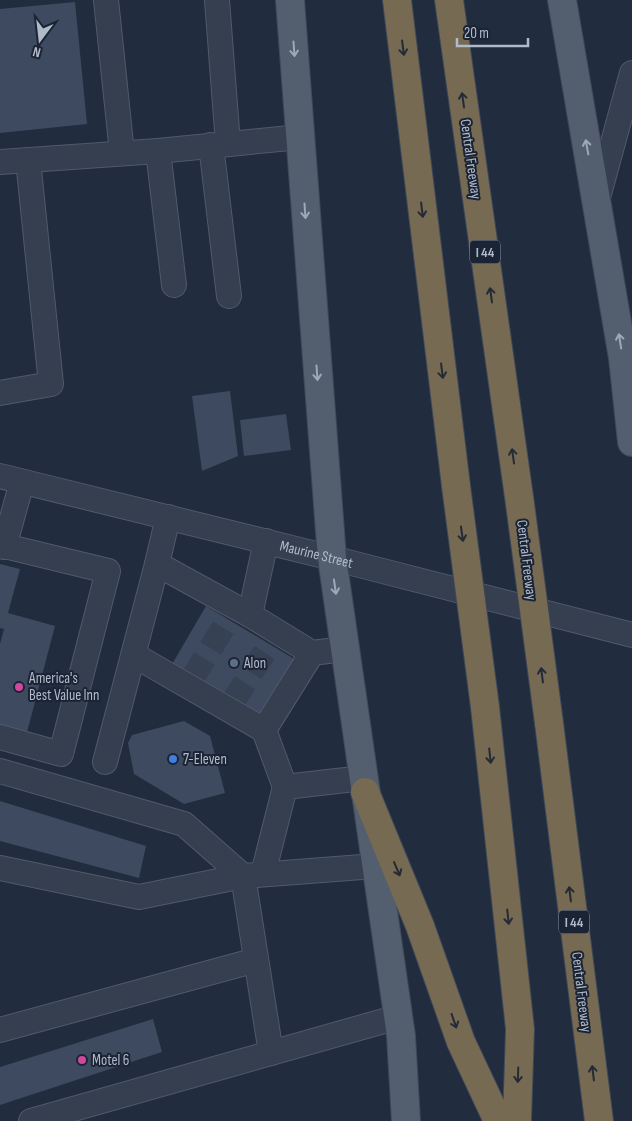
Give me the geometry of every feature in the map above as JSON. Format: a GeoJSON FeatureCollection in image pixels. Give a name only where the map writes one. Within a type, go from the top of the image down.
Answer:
{"type":"FeatureCollection","features":[{"type":"Feature","properties":{"kind":"highway"},"geometry":{"type":"LineString","coordinates":[[397,0],[485,707],[520,1029],[516,1121]]}},
{"type":"Feature","properties":{"kind":"highway","name":"Central Freeway"},"geometry":{"type":"LineString","coordinates":[[449,0],[520,504],[599,1121]]}},
{"type":"Feature","properties":{"kind":"highway"},"geometry":{"type":"LineString","coordinates":[[364,785],[420,926],[462,1042],[498,1121]]}},
{"type":"Feature","properties":{"kind":"main road"},"geometry":{"type":"LineString","coordinates":[[290,0],[332,558],[401,1036],[406,1121]]}},
{"type":"Feature","properties":{"kind":"main road"},"geometry":{"type":"LineString","coordinates":[[562,0],[623,358],[632,442]]}},
{"type":"Feature","properties":{"kind":"street"},"geometry":{"type":"LineString","coordinates":[[106,0],[122,153]]}},
{"type":"Feature","properties":{"kind":"street"},"geometry":{"type":"LineString","coordinates":[[217,0],[220,144],[229,296]]}},
{"type":"Feature","properties":{"kind":"street"},"geometry":{"type":"LineString","coordinates":[[596,201],[632,72]]}},
{"type":"Feature","properties":{"kind":"street"},"geometry":{"type":"LineString","coordinates":[[0,162],[158,151],[300,138]]}},
{"type":"Feature","properties":{"kind":"street"},"geometry":{"type":"LineString","coordinates":[[158,151],[174,286]]}},
{"type":"Feature","properties":{"kind":"street"},"geometry":{"type":"LineString","coordinates":[[0,393],[51,384],[28,160]]}},
{"type":"Feature","properties":{"kind":"street"},"geometry":{"type":"LineString","coordinates":[[0,737],[61,754],[108,572],[2,546],[11,479]]}},
{"type":"Feature","properties":{"kind":"street","name":"Maurine Street"},"geometry":{"type":"LineString","coordinates":[[11,479],[266,541],[632,635]]}},
{"type":"Feature","properties":{"kind":"street"},"geometry":{"type":"LineString","coordinates":[[105,762],[168,517]]}},
{"type":"Feature","properties":{"kind":"street"},"geometry":{"type":"LineString","coordinates":[[238,614],[266,541]]}},
{"type":"Feature","properties":{"kind":"street"},"geometry":{"type":"LineString","coordinates":[[157,564],[274,638],[312,653],[344,649]]}},
{"type":"Feature","properties":{"kind":"street"},"geometry":{"type":"LineString","coordinates":[[264,730],[312,653]]}},
{"type":"Feature","properties":{"kind":"street"},"geometry":{"type":"LineString","coordinates":[[134,655],[190,683],[230,706],[264,730],[286,787],[253,875],[256,960],[271,1053]]}},
{"type":"Feature","properties":{"kind":"street"},"geometry":{"type":"LineString","coordinates":[[0,771],[184,824],[253,875]]}},
{"type":"Feature","properties":{"kind":"street"},"geometry":{"type":"LineString","coordinates":[[286,787],[364,785]]}},
{"type":"Feature","properties":{"kind":"street"},"geometry":{"type":"LineString","coordinates":[[0,868],[138,897],[253,875],[376,866]]}},
{"type":"Feature","properties":{"kind":"street"},"geometry":{"type":"LineString","coordinates":[[0,1030],[256,960]]}},
{"type":"Feature","properties":{"kind":"street"},"geometry":{"type":"LineString","coordinates":[[31,1121],[398,1017]]}},
{"type":"Feature","properties":{"kind":"building"},"geometry":{"type":"Polygon","coordinates":[[[75,2],[87,124],[0,133],[0,9],[75,2]]]}},
{"type":"Feature","properties":{"kind":"building"},"geometry":{"type":"Polygon","coordinates":[[[230,391],[238,456],[202,471],[192,396],[230,391]]]}},
{"type":"Feature","properties":{"kind":"building"},"geometry":{"type":"Polygon","coordinates":[[[286,414],[291,450],[244,456],[240,420],[286,414]]]}},
{"type":"Feature","properties":{"kind":"building","name":"America's Best Value Inn"},"geometry":{"type":"Polygon","coordinates":[[[0,564],[20,569],[8,613],[55,626],[26,736],[0,730],[0,644],[4,629],[0,628],[0,564]]]}},
{"type":"Feature","properties":{"kind":"building","name":"Alon"},"geometry":{"type":"Polygon","coordinates":[[[206,606],[296,660],[261,719],[171,666],[206,606]]]}},
{"type":"Feature","properties":{"kind":"building","name":"7-Eleven"},"geometry":{"type":"Polygon","coordinates":[[[184,721],[210,736],[225,793],[184,804],[134,774],[128,743],[132,735],[184,721]]]}},
{"type":"Feature","properties":{"kind":"building"},"geometry":{"type":"Polygon","coordinates":[[[0,801],[146,846],[139,878],[0,841],[0,801]]]}},
{"type":"Feature","properties":{"kind":"building","name":"Motel 6"},"geometry":{"type":"Polygon","coordinates":[[[153,1019],[162,1052],[0,1105],[0,1067],[153,1019]]]}},
{"type":"Feature","properties":{"kind":"tunnel"},"geometry":{"type":"LineString","coordinates":[[192,679],[228,620]]}},
{"type":"Feature","properties":{"kind":"tunnel"},"geometry":{"type":"LineString","coordinates":[[232,703],[270,644]]}},
{"type":"Feature","properties":{"kind":"place","name":"Alon"},"geometry":{"type":"Point","coordinates":[234,663]}},
{"type":"Feature","properties":{"kind":"place","name":"America's Best Value Inn"},"geometry":{"type":"Point","coordinates":[19,687]}},
{"type":"Feature","properties":{"kind":"place","name":"7-Eleven"},"geometry":{"type":"Point","coordinates":[173,759]}},
{"type":"Feature","properties":{"kind":"place","name":"Motel 6"},"geometry":{"type":"Point","coordinates":[82,1060]}}]}
